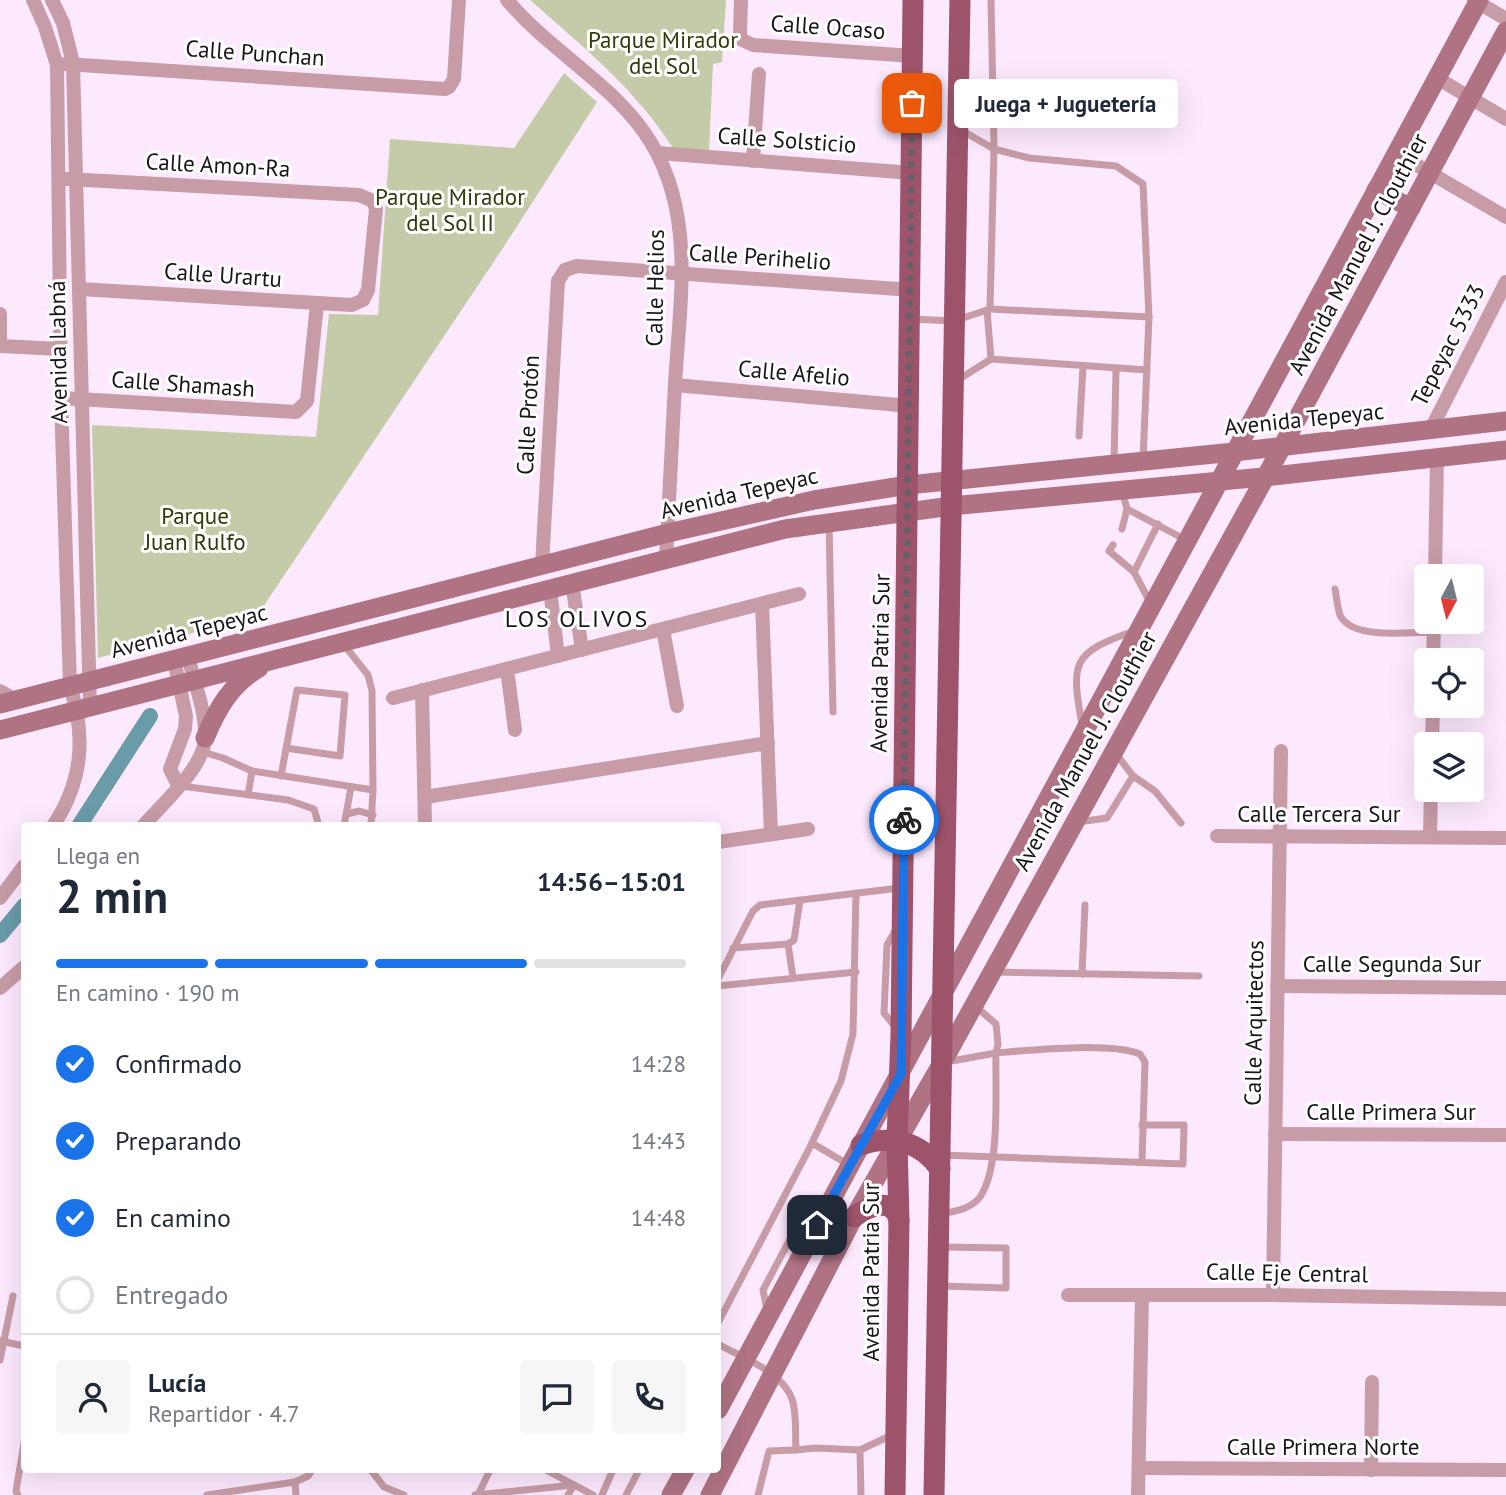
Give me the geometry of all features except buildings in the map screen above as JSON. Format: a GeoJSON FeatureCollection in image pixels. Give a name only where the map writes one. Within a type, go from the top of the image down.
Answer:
{"type":"FeatureCollection","features":[{"type":"Feature","properties":{"kind":"main road","name":"Avenida Patria Sur"},"geometry":{"type":"LineString","coordinates":[[895,1495],[899,1221],[897,1140],[901,1074],[912,290],[913,0]]}},
{"type":"Feature","properties":{"kind":"main road"},"geometry":{"type":"LineString","coordinates":[[934,1495],[960,0]]}},
{"type":"Feature","properties":{"kind":"main road","name":"Avenida Manuel J. Clouthier"},"geometry":{"type":"LineString","coordinates":[[721,1401],[901,1074],[1477,1]]}},
{"type":"Feature","properties":{"kind":"main road","name":"Avenida Manuel J. Clouthier"},"geometry":{"type":"LineString","coordinates":[[710,1495],[854,1217],[1282,447],[1506,31]]}},
{"type":"Feature","properties":{"kind":"main road"},"geometry":{"type":"LineString","coordinates":[[1376,190],[1411,208]]}},
{"type":"Feature","properties":{"kind":"main road","name":"Avenida Tepeyac"},"geometry":{"type":"LineString","coordinates":[[5,698],[80,684],[667,533],[814,500],[951,480],[1282,447],[1506,421]]}},
{"type":"Feature","properties":{"kind":"main road","name":"Avenida Tepeyac"},"geometry":{"type":"LineString","coordinates":[[0,730],[785,529],[951,506],[1264,477],[1506,450]]}},
{"type":"Feature","properties":{"kind":"main road"},"geometry":{"type":"LineString","coordinates":[[204,745],[214,717],[236,685],[277,659]]}},
{"type":"Feature","properties":{"kind":"main road"},"geometry":{"type":"LineString","coordinates":[[861,1145],[879,1140],[897,1140],[918,1147],[934,1161],[941,1162]]}},
{"type":"Feature","properties":{"kind":"main road"},"geometry":{"type":"LineString","coordinates":[[854,1217],[870,1206],[881,1205],[893,1210],[899,1221]]}},
{"type":"Feature","properties":{"kind":"street","name":"Avenida Labná"},"geometry":{"type":"LineString","coordinates":[[33,0],[46,27],[57,65],[61,398],[80,684],[84,708],[76,775],[70,794],[55,822]]}},
{"type":"Feature","properties":{"kind":"street","name":"Avenida Labná"},"geometry":{"type":"LineString","coordinates":[[52,0],[63,23],[73,63],[82,400],[80,684]]}},
{"type":"Feature","properties":{"kind":"street","name":"Calle Punchan"},"geometry":{"type":"LineString","coordinates":[[57,65],[73,63],[441,90],[449,88],[454,79],[458,0]]}},
{"type":"Feature","properties":{"kind":"street","name":"Calle Helios"},"geometry":{"type":"LineString","coordinates":[[507,0],[549,43],[618,100],[658,153],[677,206],[682,240],[681,274],[666,559]]}},
{"type":"Feature","properties":{"kind":"street","name":"Calle Ocaso"},"geometry":{"type":"LineString","coordinates":[[741,0],[739,30],[742,40],[753,45],[913,56]]}},
{"type":"Feature","properties":{"kind":"street"},"geometry":{"type":"LineString","coordinates":[[1477,1],[1506,19]]}},
{"type":"Feature","properties":{"kind":"street"},"geometry":{"type":"LineString","coordinates":[[753,161],[760,74]]}},
{"type":"Feature","properties":{"kind":"street"},"geometry":{"type":"LineString","coordinates":[[1437,78],[1506,119]]}},
{"type":"Feature","properties":{"kind":"street","name":"Calle Solsticio"},"geometry":{"type":"LineString","coordinates":[[658,153],[912,173]]}},
{"type":"Feature","properties":{"kind":"street"},"geometry":{"type":"LineString","coordinates":[[1396,153],[1506,217]]}},
{"type":"Feature","properties":{"kind":"street","name":"Calle Amon-Ra"},"geometry":{"type":"LineString","coordinates":[[59,178],[359,195],[373,201],[376,216],[368,290],[363,299]]}},
{"type":"Feature","properties":{"kind":"street","name":"Calle Perihelio"},"geometry":{"type":"LineString","coordinates":[[565,270],[577,266],[912,290]]}},
{"type":"Feature","properties":{"kind":"street","name":"Calle Protón"},"geometry":{"type":"LineString","coordinates":[[542,565],[558,281],[565,270]]}},
{"type":"Feature","properties":{"kind":"street","name":"Tepeyac 5333"},"geometry":{"type":"LineString","coordinates":[[1431,429],[1506,282]]}},
{"type":"Feature","properties":{"kind":"street","name":"Calle Urartu"},"geometry":{"type":"LineString","coordinates":[[79,289],[317,304],[352,305],[363,299]]}},
{"type":"Feature","properties":{"kind":"street","name":"Calle Shamash"},"geometry":{"type":"LineString","coordinates":[[61,398],[291,413],[301,410],[307,401],[317,304]]}},
{"type":"Feature","properties":{"kind":"street"},"geometry":{"type":"LineString","coordinates":[[0,314],[0,346],[61,349]]}},
{"type":"Feature","properties":{"kind":"street","name":"Calle Afelio"},"geometry":{"type":"LineString","coordinates":[[675,385],[910,406]]}},
{"type":"Feature","properties":{"kind":"street"},"geometry":{"type":"LineString","coordinates":[[1435,564],[1437,457]]}},
{"type":"Feature","properties":{"kind":"street"},"geometry":{"type":"LineString","coordinates":[[572,583],[582,650]]}},
{"type":"Feature","properties":{"kind":"street"},"geometry":{"type":"LineString","coordinates":[[550,589],[558,656]]}},
{"type":"Feature","properties":{"kind":"street"},"geometry":{"type":"LineString","coordinates":[[393,698],[799,594]]}},
{"type":"Feature","properties":{"kind":"street"},"geometry":{"type":"LineString","coordinates":[[762,604],[771,834]]}},
{"type":"Feature","properties":{"kind":"street"},"geometry":{"type":"LineString","coordinates":[[663,629],[677,706]]}},
{"type":"Feature","properties":{"kind":"street"},"geometry":{"type":"LineString","coordinates":[[174,660],[186,716],[185,729],[170,769],[178,785]]}},
{"type":"Feature","properties":{"kind":"street"},"geometry":{"type":"LineString","coordinates":[[507,669],[515,730]]}},
{"type":"Feature","properties":{"kind":"street"},"geometry":{"type":"LineString","coordinates":[[146,822],[194,767],[204,745],[180,684]]}},
{"type":"Feature","properties":{"kind":"street"},"geometry":{"type":"LineString","coordinates":[[422,690],[425,822]]}},
{"type":"Feature","properties":{"kind":"street"},"geometry":{"type":"LineString","coordinates":[[425,797],[768,743]]}},
{"type":"Feature","properties":{"kind":"street","name":"Calle Arquitectos"},"geometry":{"type":"LineString","coordinates":[[1273,1295],[1281,751]]}},
{"type":"Feature","properties":{"kind":"street"},"geometry":{"type":"LineString","coordinates":[[1430,838],[1431,802]]}},
{"type":"Feature","properties":{"kind":"street"},"geometry":{"type":"LineString","coordinates":[[721,842],[808,829]]}},
{"type":"Feature","properties":{"kind":"street","name":"Calle Tercera Sur"},"geometry":{"type":"LineString","coordinates":[[1217,836],[1506,838]]}},
{"type":"Feature","properties":{"kind":"street"},"geometry":{"type":"LineString","coordinates":[[0,898],[21,870]]}},
{"type":"Feature","properties":{"kind":"street"},"geometry":{"type":"LineString","coordinates":[[0,988],[21,970]]}},
{"type":"Feature","properties":{"kind":"street","name":"Calle Segunda Sur"},"geometry":{"type":"LineString","coordinates":[[1277,986],[1506,988]]}},
{"type":"Feature","properties":{"kind":"street","name":"Calle Primera Sur"},"geometry":{"type":"LineString","coordinates":[[1275,1134],[1506,1135]]}},
{"type":"Feature","properties":{"kind":"street","name":"Calle Eje Central"},"geometry":{"type":"LineString","coordinates":[[1068,1295],[1506,1299]]}},
{"type":"Feature","properties":{"kind":"street"},"geometry":{"type":"LineString","coordinates":[[1138,1495],[1142,1295]]}},
{"type":"Feature","properties":{"kind":"street"},"geometry":{"type":"LineString","coordinates":[[1371,1470],[1372,1382]]}},
{"type":"Feature","properties":{"kind":"street","name":"Calle Primera Norte"},"geometry":{"type":"LineString","coordinates":[[1139,1468],[1506,1470]]}},
{"type":"Feature","properties":{"kind":"lane"},"geometry":{"type":"LineString","coordinates":[[991,0],[994,149],[989,310],[991,359]]}},
{"type":"Feature","properties":{"kind":"lane"},"geometry":{"type":"LineString","coordinates":[[957,127],[994,149],[1030,158],[1116,166],[1143,184],[1150,317],[1143,461]]}},
{"type":"Feature","properties":{"kind":"lane"},"geometry":{"type":"LineString","coordinates":[[911,319],[954,321],[989,310],[1150,317]]}},
{"type":"Feature","properties":{"kind":"lane"},"geometry":{"type":"LineString","coordinates":[[953,384],[991,359],[1116,370],[1147,370]]}},
{"type":"Feature","properties":{"kind":"lane"},"geometry":{"type":"LineString","coordinates":[[1079,436],[1083,367]]}},
{"type":"Feature","properties":{"kind":"lane"},"geometry":{"type":"LineString","coordinates":[[1114,463],[1116,370]]}},
{"type":"Feature","properties":{"kind":"lane"},"geometry":{"type":"LineString","coordinates":[[1122,490],[1127,509],[1122,529]]}},
{"type":"Feature","properties":{"kind":"lane"},"geometry":{"type":"LineString","coordinates":[[1127,509],[1186,540]]}},
{"type":"Feature","properties":{"kind":"lane"},"geometry":{"type":"LineString","coordinates":[[829,523],[833,712]]}},
{"type":"Feature","properties":{"kind":"lane"},"geometry":{"type":"LineString","coordinates":[[1134,572],[1158,524]]}},
{"type":"Feature","properties":{"kind":"lane"},"geometry":{"type":"LineString","coordinates":[[1113,544],[1110,551],[1134,572],[1152,605]]}},
{"type":"Feature","properties":{"kind":"lane"},"geometry":{"type":"LineString","coordinates":[[1335,589],[1341,617],[1355,630],[1374,632],[1414,628]]}},
{"type":"Feature","properties":{"kind":"lane"},"geometry":{"type":"LineString","coordinates":[[1084,732],[1075,683],[1079,666],[1087,653],[1105,641],[1138,630]]}},
{"type":"Feature","properties":{"kind":"lane"},"geometry":{"type":"LineString","coordinates":[[342,642],[368,675],[372,691],[372,822]]}},
{"type":"Feature","properties":{"kind":"lane"},"geometry":{"type":"LineString","coordinates":[[281,776],[286,748],[297,690],[345,695],[341,757],[286,748]]}},
{"type":"Feature","properties":{"kind":"lane"},"geometry":{"type":"LineString","coordinates":[[204,745],[252,771],[373,790]]}},
{"type":"Feature","properties":{"kind":"lane"},"geometry":{"type":"LineString","coordinates":[[1113,751],[1133,776],[1155,791],[1181,823]]}},
{"type":"Feature","properties":{"kind":"lane"},"geometry":{"type":"LineString","coordinates":[[248,795],[252,771]]}},
{"type":"Feature","properties":{"kind":"lane"},"geometry":{"type":"LineString","coordinates":[[1074,822],[1107,818],[1133,776]]}},
{"type":"Feature","properties":{"kind":"lane"},"geometry":{"type":"LineString","coordinates":[[178,785],[288,800],[314,809],[318,822]]}},
{"type":"Feature","properties":{"kind":"lane"},"geometry":{"type":"LineString","coordinates":[[345,822],[351,787]]}},
{"type":"Feature","properties":{"kind":"lane"},"geometry":{"type":"LineString","coordinates":[[347,814],[359,811],[373,815]]}},
{"type":"Feature","properties":{"kind":"lane"},"geometry":{"type":"LineString","coordinates":[[721,973],[753,911],[760,905],[903,887]]}},
{"type":"Feature","properties":{"kind":"lane"},"geometry":{"type":"LineString","coordinates":[[721,1317],[812,1143],[844,1071],[853,1034],[856,893]]}},
{"type":"Feature","properties":{"kind":"lane"},"geometry":{"type":"LineString","coordinates":[[733,948],[788,944],[794,940],[800,900]]}},
{"type":"Feature","properties":{"kind":"lane"},"geometry":{"type":"LineString","coordinates":[[1082,974],[1085,905]]}},
{"type":"Feature","properties":{"kind":"lane"},"geometry":{"type":"LineString","coordinates":[[788,944],[793,978]]}},
{"type":"Feature","properties":{"kind":"lane"},"geometry":{"type":"LineString","coordinates":[[721,986],[856,972]]}},
{"type":"Feature","properties":{"kind":"lane"},"geometry":{"type":"LineString","coordinates":[[992,972],[1199,976]]}},
{"type":"Feature","properties":{"kind":"lane"},"geometry":{"type":"LineString","coordinates":[[940,1215],[968,1207],[980,1196],[994,1158],[998,1044],[996,1024],[974,1005]]}},
{"type":"Feature","properties":{"kind":"lane"},"geometry":{"type":"LineString","coordinates":[[942,1063],[996,1053],[1078,1049],[1129,1050],[1140,1054],[1145,1062],[1142,1162]]}},
{"type":"Feature","properties":{"kind":"lane"},"geometry":{"type":"LineString","coordinates":[[941,1162],[994,1158],[1183,1164],[1184,1125],[1142,1125]]}},
{"type":"Feature","properties":{"kind":"lane"},"geometry":{"type":"LineString","coordinates":[[812,1143],[850,1166]]}},
{"type":"Feature","properties":{"kind":"lane"},"geometry":{"type":"LineString","coordinates":[[938,1286],[1006,1288],[1006,1248],[939,1247]]}},
{"type":"Feature","properties":{"kind":"lane"},"geometry":{"type":"LineString","coordinates":[[0,1360],[13,1296]]}},
{"type":"Feature","properties":{"kind":"lane"},"geometry":{"type":"LineString","coordinates":[[2,1341],[21,1345]]}},
{"type":"Feature","properties":{"kind":"lane"},"geometry":{"type":"LineString","coordinates":[[721,1346],[772,1374],[785,1385],[793,1401],[796,1450]]}},
{"type":"Feature","properties":{"kind":"lane"},"geometry":{"type":"LineString","coordinates":[[758,1495],[769,1451],[815,1448],[860,1450],[896,1433]]}},
{"type":"Feature","properties":{"kind":"lane"},"geometry":{"type":"LineString","coordinates":[[860,1450],[861,1495]]}},
{"type":"Feature","properties":{"kind":"lane"},"geometry":{"type":"LineString","coordinates":[[18,1495],[16,1491],[21,1461]]}},
{"type":"Feature","properties":{"kind":"lane"},"geometry":{"type":"LineString","coordinates":[[206,1495],[295,1482],[310,1473]]}},
{"type":"Feature","properties":{"kind":"lane"},"geometry":{"type":"LineString","coordinates":[[373,1473],[384,1487],[404,1495]]}},
{"type":"Feature","properties":{"kind":"lane"},"geometry":{"type":"LineString","coordinates":[[477,1495],[488,1473]]}},
{"type":"Feature","properties":{"kind":"lane"},"geometry":{"type":"LineString","coordinates":[[552,1473],[593,1495]]}},
{"type":"Feature","properties":{"kind":"lane"},"geometry":{"type":"LineString","coordinates":[[602,1495],[612,1473]]}},
{"type":"Feature","properties":{"kind":"lane"},"geometry":{"type":"LineString","coordinates":[[626,1495],[637,1473]]}},
{"type":"Feature","properties":{"kind":"lane"},"geometry":{"type":"LineString","coordinates":[[295,1482],[296,1495]]}},
{"type":"Feature","properties":{"kind":"lane"},"geometry":{"type":"LineString","coordinates":[[477,1495],[574,1485]]}},
{"type":"Feature","properties":{"kind":"lane"},"geometry":{"type":"LineString","coordinates":[[568,1495],[574,1485]]}},
{"type":"Feature","properties":{"kind":"green space","name":"Parque Mirador del Sol"},"geometry":{"type":"Polygon","coordinates":[[[530,0],[726,0],[722,62],[713,64],[709,152],[674,150],[626,88],[530,0]]]}},
{"type":"Feature","properties":{"kind":"green space"},"geometry":{"type":"Polygon","coordinates":[[[564,73],[597,102],[501,251],[257,616],[98,658],[92,425],[316,437],[329,314],[378,315],[390,139],[514,148],[564,73]]]}},
{"type":"Feature","properties":{"kind":"waterway"},"geometry":{"type":"LineString","coordinates":[[82,822],[150,716]]}},
{"type":"Feature","properties":{"kind":"waterway"},"geometry":{"type":"LineString","coordinates":[[0,935],[21,910]]}},
{"type":"Feature","properties":{"kind":"way so far"},"geometry":{"type":"LineString","coordinates":[[904,820],[912,103]]}},
{"type":"Feature","properties":{"kind":"place","name":"Juega + Juguetería"},"geometry":{"type":"Point","coordinates":[912,103]}},
{"type":"Feature","properties":{"kind":"district","name":"LOS OLIVOS"},"geometry":{"type":"Point","coordinates":[577,619]}},
{"type":"Feature","properties":{"kind":"route"},"geometry":{"type":"LineString","coordinates":[[817,1225],[901,1074],[904,820]]}},
{"type":"Feature","properties":{"kind":"park label","name":"Parque Mirador del Sol II"},"geometry":{"type":"Point","coordinates":[450,210]}},
{"type":"Feature","properties":{"kind":"park label","name":"Parque Juan Rulfo"},"geometry":{"type":"Point","coordinates":[195,529]}}]}
